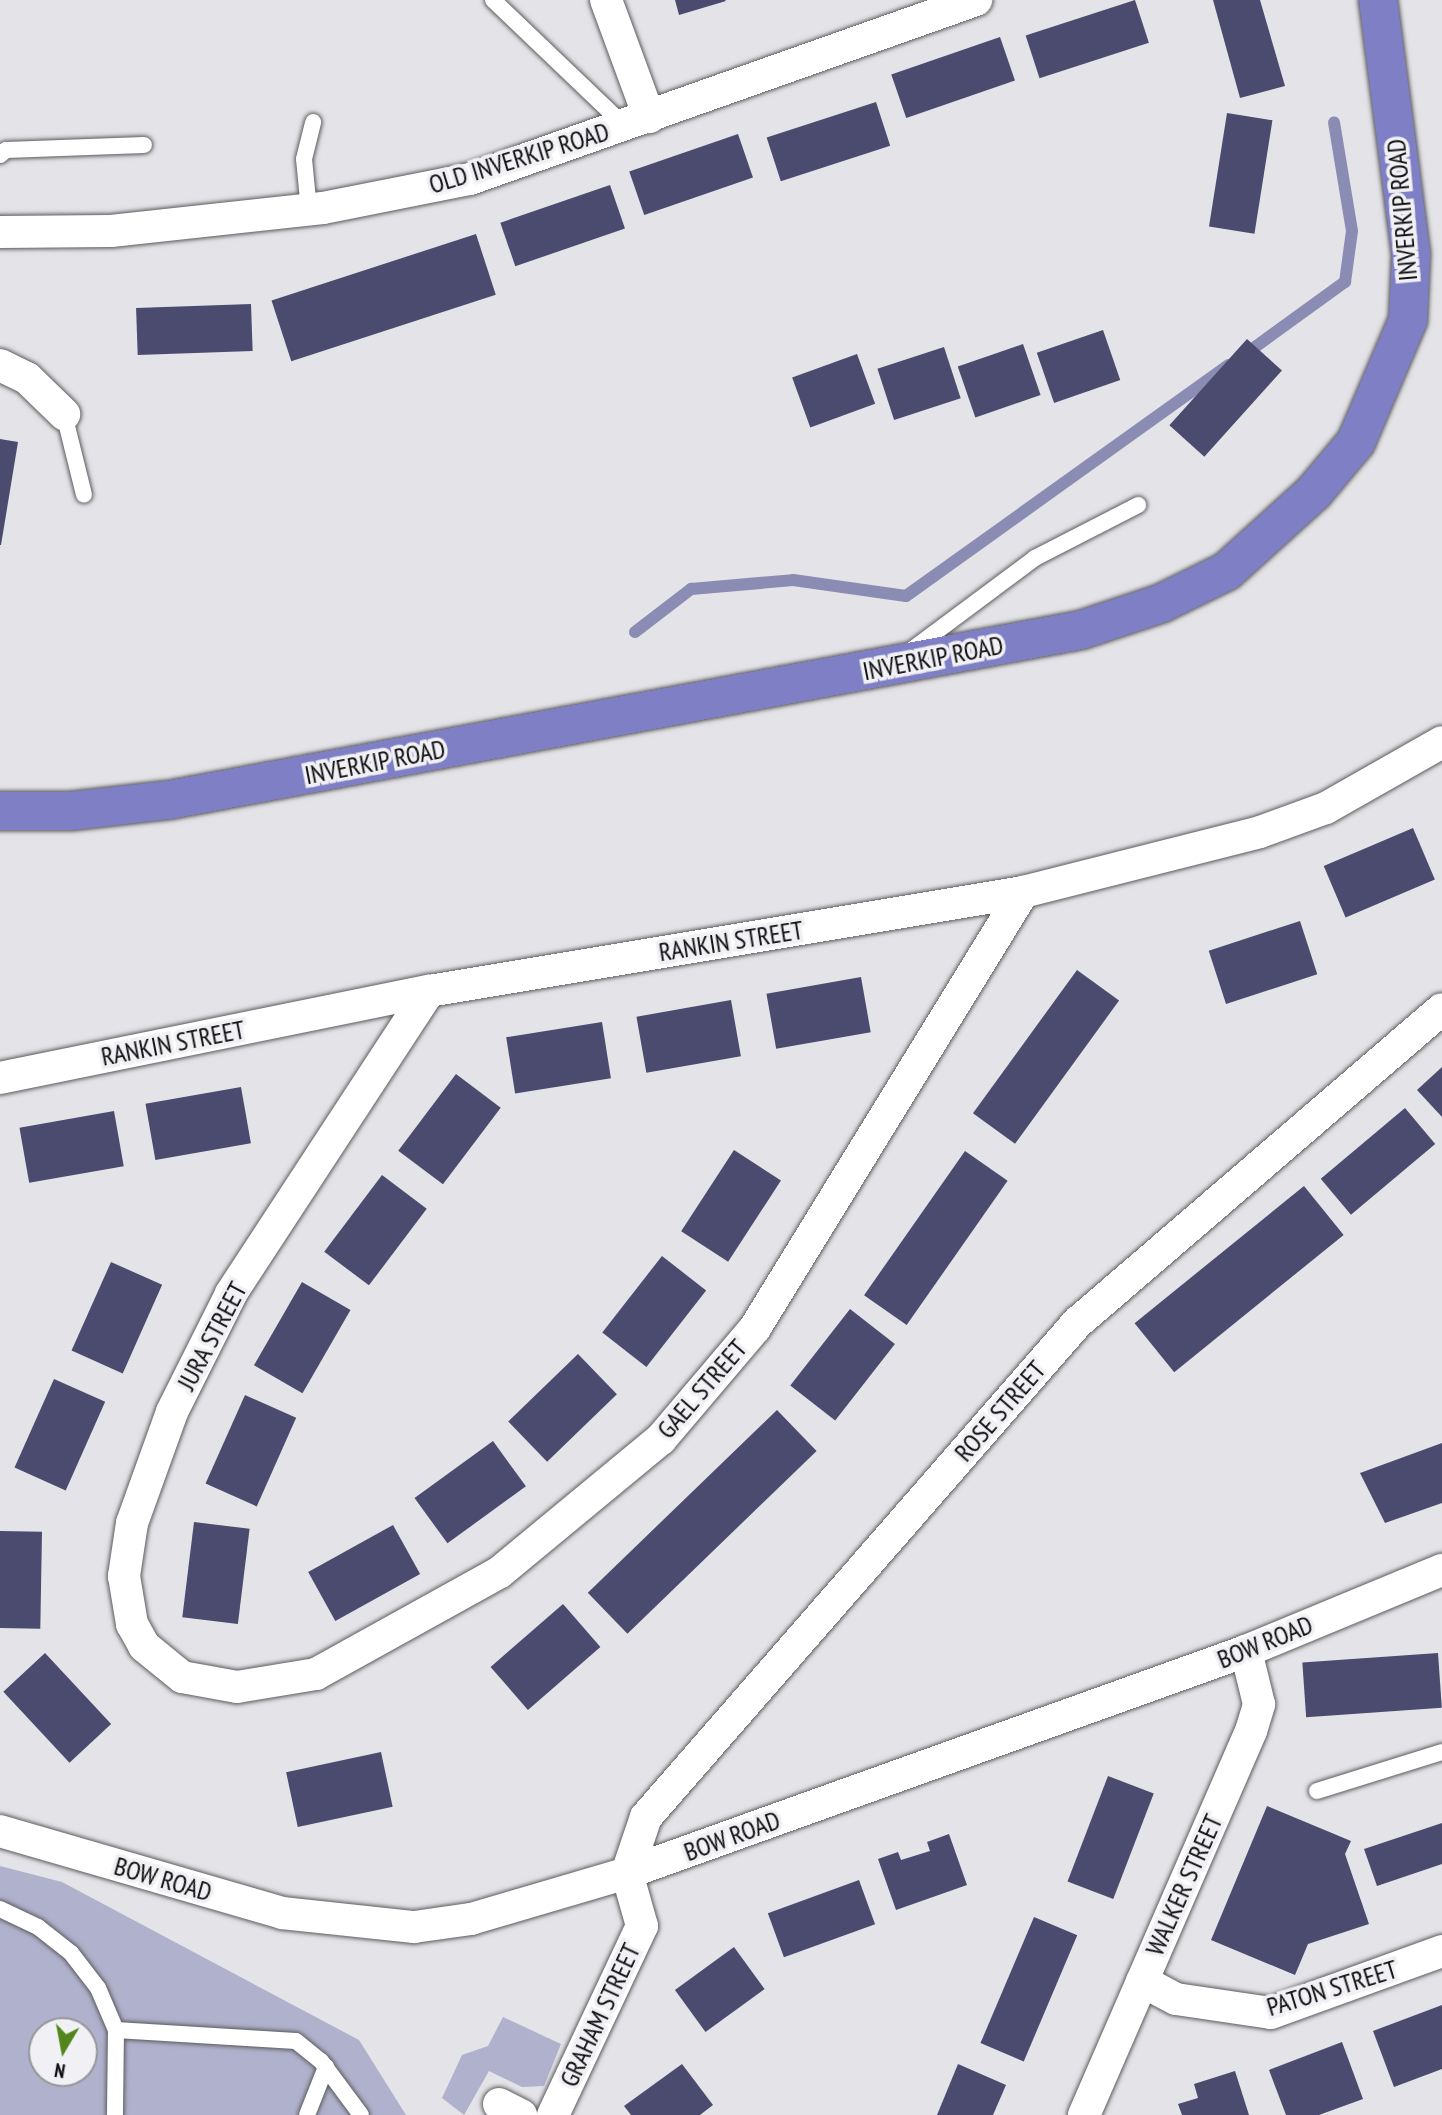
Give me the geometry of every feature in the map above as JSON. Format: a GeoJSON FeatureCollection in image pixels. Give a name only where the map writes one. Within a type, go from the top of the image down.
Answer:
{"type":"FeatureCollection","features":[{"type":"Feature","properties":{"kind":"highway","name":"INVERKIP ROAD"},"geometry":{"type":"LineString","coordinates":[[0,811],[71,811],[169,800],[1081,630],[1162,603],[1227,571],[1314,492],[1356,442],[1408,320],[1411,254],[1378,0]]}},
{"type":"Feature","properties":{"kind":"street"},"geometry":{"type":"LineString","coordinates":[[606,0],[637,121]]}},
{"type":"Feature","properties":{"kind":"street","name":"OLD INVERKIP ROAD"},"geometry":{"type":"LineString","coordinates":[[0,232],[111,231],[309,210],[470,179],[976,0]]}},
{"type":"Feature","properties":{"kind":"street"},"geometry":{"type":"LineString","coordinates":[[0,365],[27,378],[64,414]]}},
{"type":"Feature","properties":{"kind":"street","name":"RANKIN STREET"},"geometry":{"type":"LineString","coordinates":[[0,1077],[429,991],[1024,892],[1261,832],[1326,808],[1442,742]]}},
{"type":"Feature","properties":{"kind":"street","name":"GAEL STREET"},"geometry":{"type":"LineString","coordinates":[[207,1685],[246,1686],[316,1674],[500,1572],[661,1438],[755,1328],[1024,892]]}},
{"type":"Feature","properties":{"kind":"street","name":"JURA STREET"},"geometry":{"type":"LineString","coordinates":[[207,1685],[160,1664],[132,1624],[124,1576],[132,1523],[172,1412],[231,1294],[429,991]]}},
{"type":"Feature","properties":{"kind":"street","name":"ROSE STREET"},"geometry":{"type":"LineString","coordinates":[[627,1873],[646,1817],[1077,1323],[1442,1009]]}},
{"type":"Feature","properties":{"kind":"street","name":"BOW ROAD"},"geometry":{"type":"LineString","coordinates":[[0,1831],[282,1913],[414,1927],[471,1919],[627,1873],[1246,1651],[1442,1570]]}},
{"type":"Feature","properties":{"kind":"street","name":"WALKER STREET"},"geometry":{"type":"LineString","coordinates":[[1084,2115],[1251,1731],[1259,1704],[1246,1651]]}},
{"type":"Feature","properties":{"kind":"street","name":"GRAHAM STREET"},"geometry":{"type":"LineString","coordinates":[[553,2115],[642,1926],[627,1873]]}},
{"type":"Feature","properties":{"kind":"street","name":"PATON STREET"},"geometry":{"type":"LineString","coordinates":[[1142,1981],[1176,1999],[1271,2013],[1442,1951]]}},
{"type":"Feature","properties":{"kind":"lane"},"geometry":{"type":"LineString","coordinates":[[494,0],[637,121]]}},
{"type":"Feature","properties":{"kind":"lane"},"geometry":{"type":"LineString","coordinates":[[309,210],[304,159],[313,122]]}},
{"type":"Feature","properties":{"kind":"lane"},"geometry":{"type":"LineString","coordinates":[[0,155],[6,150],[144,145]]}},
{"type":"Feature","properties":{"kind":"lane"},"geometry":{"type":"LineString","coordinates":[[64,414],[84,495]]}},
{"type":"Feature","properties":{"kind":"lane"},"geometry":{"type":"LineString","coordinates":[[890,666],[1035,558],[1138,505]]}},
{"type":"Feature","properties":{"kind":"lane"},"geometry":{"type":"LineString","coordinates":[[1317,1791],[1442,1752]]}},
{"type":"Feature","properties":{"kind":"lane"},"geometry":{"type":"LineString","coordinates":[[0,1909],[38,1927],[71,1953],[98,1988],[116,2031],[115,2115]]}},
{"type":"Feature","properties":{"kind":"lane"},"geometry":{"type":"LineString","coordinates":[[116,2031],[279,2037],[309,2049],[326,2067],[361,2115]]}},
{"type":"Feature","properties":{"kind":"lane"},"geometry":{"type":"LineString","coordinates":[[307,2115],[326,2067]]}},
{"type":"Feature","properties":{"kind":"shaded area"},"geometry":{"type":"Polygon","coordinates":[[[0,1866],[62,1882],[359,2040],[406,2115],[0,2115],[0,1866]]]}},
{"type":"Feature","properties":{"kind":"shaded area"},"geometry":{"type":"Polygon","coordinates":[[[503,2017],[561,2044],[544,2086],[522,2087],[489,2071],[464,2115],[442,2098],[462,2055],[488,2046],[503,2017]]]}},
{"type":"Feature","properties":{"kind":"building"},"geometry":{"type":"Polygon","coordinates":[[[675,0],[725,0],[726,1],[679,15],[675,0]]]}},
{"type":"Feature","properties":{"kind":"building"},"geometry":{"type":"Polygon","coordinates":[[[1135,0],[1149,43],[1040,78],[1026,36],[1135,0]]]}},
{"type":"Feature","properties":{"kind":"building"},"geometry":{"type":"Polygon","coordinates":[[[1213,0],[1260,0],[1285,86],[1240,98],[1213,0]]]}},
{"type":"Feature","properties":{"kind":"building"},"geometry":{"type":"Polygon","coordinates":[[[1000,37],[1015,80],[906,118],[891,74],[1000,37]]]}},
{"type":"Feature","properties":{"kind":"building"},"geometry":{"type":"Polygon","coordinates":[[[876,102],[890,146],[781,181],[767,138],[876,102]]]}},
{"type":"Feature","properties":{"kind":"building"},"geometry":{"type":"Polygon","coordinates":[[[1227,113],[1272,120],[1254,234],[1209,227],[1227,113]]]}},
{"type":"Feature","properties":{"kind":"building"},"geometry":{"type":"Polygon","coordinates":[[[738,134],[753,177],[644,215],[629,171],[738,134]]]}},
{"type":"Feature","properties":{"kind":"building"},"geometry":{"type":"Polygon","coordinates":[[[610,185],[625,228],[515,266],[500,223],[610,185]]]}},
{"type":"Feature","properties":{"kind":"building"},"geometry":{"type":"Polygon","coordinates":[[[476,234],[496,295],[291,361],[272,300],[476,234]]]}},
{"type":"Feature","properties":{"kind":"building"},"geometry":{"type":"Polygon","coordinates":[[[251,304],[253,351],[138,355],[136,308],[251,304]]]}},
{"type":"Feature","properties":{"kind":"building"},"geometry":{"type":"Polygon","coordinates":[[[1103,330],[1120,380],[1054,403],[1037,353],[1103,330]]]}},
{"type":"Feature","properties":{"kind":"building"},"geometry":{"type":"Polygon","coordinates":[[[1247,339],[1282,370],[1204,457],[1169,425],[1247,339]]]}},
{"type":"Feature","properties":{"kind":"building"},"geometry":{"type":"Polygon","coordinates":[[[1023,344],[1041,395],[975,418],[958,366],[1023,344]]]}},
{"type":"Feature","properties":{"kind":"building"},"geometry":{"type":"Polygon","coordinates":[[[944,347],[961,398],[894,420],[877,369],[944,347]]]}},
{"type":"Feature","properties":{"kind":"building"},"geometry":{"type":"Polygon","coordinates":[[[857,354],[875,404],[810,427],[792,378],[857,354]]]}},
{"type":"Feature","properties":{"kind":"building"},"geometry":{"type":"Polygon","coordinates":[[[0,439],[18,442],[1,545],[0,545],[0,439]]]}},
{"type":"Feature","properties":{"kind":"building"},"geometry":{"type":"Polygon","coordinates":[[[1413,828],[1435,880],[1346,917],[1324,866],[1413,828]]]}},
{"type":"Feature","properties":{"kind":"building"},"geometry":{"type":"Polygon","coordinates":[[[1300,921],[1317,974],[1226,1004],[1209,951],[1300,921]]]}},
{"type":"Feature","properties":{"kind":"building"},"geometry":{"type":"Polygon","coordinates":[[[1077,970],[1119,1001],[1015,1144],[973,1113],[1077,970]]]}},
{"type":"Feature","properties":{"kind":"building"},"geometry":{"type":"Polygon","coordinates":[[[861,977],[871,1032],[776,1049],[766,994],[861,977]]]}},
{"type":"Feature","properties":{"kind":"building"},"geometry":{"type":"Polygon","coordinates":[[[731,1000],[741,1056],[646,1073],[636,1017],[731,1000]]]}},
{"type":"Feature","properties":{"kind":"building"},"geometry":{"type":"Polygon","coordinates":[[[602,1022],[611,1078],[515,1093],[506,1037],[602,1022]]]}},
{"type":"Feature","properties":{"kind":"building"},"geometry":{"type":"Polygon","coordinates":[[[1442,1067],[1442,1117],[1417,1090],[1442,1067]]]}},
{"type":"Feature","properties":{"kind":"building"},"geometry":{"type":"Polygon","coordinates":[[[456,1074],[501,1108],[443,1184],[398,1151],[456,1074]]]}},
{"type":"Feature","properties":{"kind":"building"},"geometry":{"type":"Polygon","coordinates":[[[241,1087],[251,1143],[155,1160],[145,1104],[241,1087]]]}},
{"type":"Feature","properties":{"kind":"building"},"geometry":{"type":"Polygon","coordinates":[[[1405,1108],[1435,1144],[1351,1215],[1321,1179],[1405,1108]]]}},
{"type":"Feature","properties":{"kind":"building"},"geometry":{"type":"Polygon","coordinates":[[[114,1111],[124,1166],[29,1183],[19,1128],[114,1111]]]}},
{"type":"Feature","properties":{"kind":"building"},"geometry":{"type":"Polygon","coordinates":[[[734,1150],[781,1180],[728,1262],[681,1231],[734,1150]]]}},
{"type":"Feature","properties":{"kind":"building"},"geometry":{"type":"Polygon","coordinates":[[[965,1151],[1008,1181],[907,1325],[864,1295],[965,1151]]]}},
{"type":"Feature","properties":{"kind":"building"},"geometry":{"type":"Polygon","coordinates":[[[382,1175],[427,1209],[369,1285],[324,1252],[382,1175]]]}},
{"type":"Feature","properties":{"kind":"building"},"geometry":{"type":"Polygon","coordinates":[[[1304,1186],[1344,1235],[1174,1372],[1135,1323],[1304,1186]]]}},
{"type":"Feature","properties":{"kind":"building"},"geometry":{"type":"Polygon","coordinates":[[[662,1256],[706,1290],[646,1367],[602,1332],[662,1256]]]}},
{"type":"Feature","properties":{"kind":"building"},"geometry":{"type":"Polygon","coordinates":[[[111,1262],[162,1285],[123,1373],[72,1351],[111,1262]]]}},
{"type":"Feature","properties":{"kind":"building"},"geometry":{"type":"Polygon","coordinates":[[[302,1282],[350,1310],[302,1393],[254,1365],[302,1282]]]}},
{"type":"Feature","properties":{"kind":"building"},"geometry":{"type":"Polygon","coordinates":[[[850,1309],[895,1344],[835,1421],[790,1385],[850,1309]]]}},
{"type":"Feature","properties":{"kind":"building"},"geometry":{"type":"Polygon","coordinates":[[[578,1354],[617,1394],[547,1462],[508,1421],[578,1354]]]}},
{"type":"Feature","properties":{"kind":"building"},"geometry":{"type":"Polygon","coordinates":[[[54,1379],[105,1402],[66,1490],[15,1468],[54,1379]]]}},
{"type":"Feature","properties":{"kind":"building"},"geometry":{"type":"Polygon","coordinates":[[[245,1395],[296,1418],[257,1506],[206,1484],[245,1395]]]}},
{"type":"Feature","properties":{"kind":"building"},"geometry":{"type":"Polygon","coordinates":[[[777,1410],[817,1451],[627,1634],[588,1593],[777,1410]]]}},
{"type":"Feature","properties":{"kind":"building"},"geometry":{"type":"Polygon","coordinates":[[[493,1441],[526,1486],[447,1543],[415,1498],[493,1441]]]}},
{"type":"Feature","properties":{"kind":"building"},"geometry":{"type":"Polygon","coordinates":[[[1442,1443],[1442,1503],[1385,1523],[1360,1473],[1442,1443]]]}},
{"type":"Feature","properties":{"kind":"building"},"geometry":{"type":"Polygon","coordinates":[[[194,1522],[250,1529],[238,1624],[182,1617],[194,1522]]]}},
{"type":"Feature","properties":{"kind":"building"},"geometry":{"type":"Polygon","coordinates":[[[393,1525],[420,1574],[335,1621],[308,1572],[393,1525]]]}},
{"type":"Feature","properties":{"kind":"building"},"geometry":{"type":"Polygon","coordinates":[[[0,1531],[42,1532],[40,1629],[0,1628],[0,1531]]]}},
{"type":"Feature","properties":{"kind":"building"},"geometry":{"type":"Polygon","coordinates":[[[563,1604],[600,1647],[528,1710],[491,1667],[563,1604]]]}},
{"type":"Feature","properties":{"kind":"building"},"geometry":{"type":"Polygon","coordinates":[[[45,1653],[111,1724],[69,1763],[3,1692],[45,1653]]]}},
{"type":"Feature","properties":{"kind":"building"},"geometry":{"type":"Polygon","coordinates":[[[1438,1653],[1442,1708],[1306,1717],[1302,1662],[1438,1653]]]}},
{"type":"Feature","properties":{"kind":"building"},"geometry":{"type":"Polygon","coordinates":[[[381,1752],[393,1807],[298,1827],[286,1772],[381,1752]]]}},
{"type":"Feature","properties":{"kind":"building"},"geometry":{"type":"Polygon","coordinates":[[[1108,1776],[1154,1794],[1113,1899],[1068,1881],[1108,1776]]]}},
{"type":"Feature","properties":{"kind":"building"},"geometry":{"type":"Polygon","coordinates":[[[1267,1806],[1351,1841],[1345,1854],[1369,1924],[1308,1944],[1295,1975],[1211,1940],[1267,1806]]]}},
{"type":"Feature","properties":{"kind":"building"},"geometry":{"type":"Polygon","coordinates":[[[1442,1823],[1442,1864],[1377,1886],[1364,1849],[1442,1823]]]}},
{"type":"Feature","properties":{"kind":"building"},"geometry":{"type":"Polygon","coordinates":[[[949,1834],[967,1885],[896,1910],[878,1859],[898,1852],[901,1860],[930,1851],[927,1842],[949,1834]]]}},
{"type":"Feature","properties":{"kind":"building"},"geometry":{"type":"Polygon","coordinates":[[[859,1880],[875,1924],[784,1957],[768,1913],[859,1880]]]}},
{"type":"Feature","properties":{"kind":"building"},"geometry":{"type":"Polygon","coordinates":[[[1034,1917],[1077,1935],[1024,2061],[980,2043],[1034,1917]]]}},
{"type":"Feature","properties":{"kind":"building"},"geometry":{"type":"Polygon","coordinates":[[[734,1947],[765,1989],[706,2032],[675,1990],[734,1947]]]}},
{"type":"Feature","properties":{"kind":"building"},"geometry":{"type":"Polygon","coordinates":[[[1442,2005],[1442,2069],[1394,2087],[1373,2031],[1442,2005]]]}},
{"type":"Feature","properties":{"kind":"building"},"geometry":{"type":"Polygon","coordinates":[[[1342,2042],[1363,2099],[1319,2115],[1286,2115],[1269,2070],[1342,2042]]]}},
{"type":"Feature","properties":{"kind":"building"},"geometry":{"type":"Polygon","coordinates":[[[682,2064],[713,2105],[700,2115],[631,2115],[624,2106],[682,2064]]]}},
{"type":"Feature","properties":{"kind":"building"},"geometry":{"type":"Polygon","coordinates":[[[958,2064],[1006,2085],[993,2115],[937,2115],[958,2064]]]}},
{"type":"Feature","properties":{"kind":"building"},"geometry":{"type":"Polygon","coordinates":[[[1235,2071],[1249,2115],[1182,2115],[1178,2104],[1198,2098],[1194,2084],[1235,2071]]]}},
{"type":"Feature","properties":{"kind":"waterway"},"geometry":{"type":"LineString","coordinates":[[1244,355],[1345,282],[1352,231],[1334,122]]}},
{"type":"Feature","properties":{"kind":"waterway"},"geometry":{"type":"LineString","coordinates":[[635,632],[691,589],[793,580],[906,596],[1229,365]]}}]}
